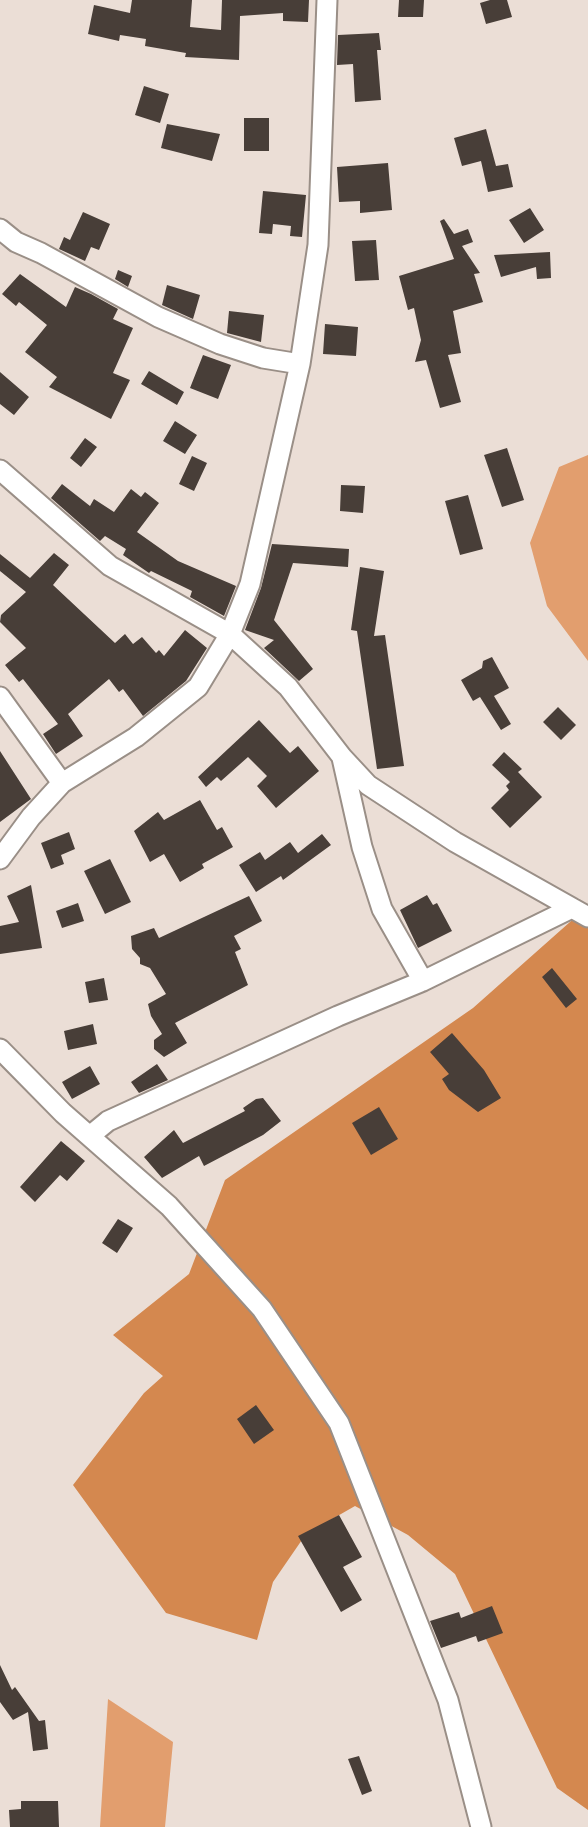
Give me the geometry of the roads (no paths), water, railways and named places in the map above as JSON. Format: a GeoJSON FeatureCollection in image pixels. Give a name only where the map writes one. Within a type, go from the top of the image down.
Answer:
{"type":"FeatureCollection","features":[{"type":"Feature","properties":{"kind":"street"},"geometry":{"type":"LineString","coordinates":[[0,859],[62,783],[136,737],[188,697],[215,663],[250,584],[300,364],[318,245],[327,0]]}},
{"type":"Feature","properties":{"kind":"street"},"geometry":{"type":"LineString","coordinates":[[0,229],[16,242],[158,317],[220,344],[262,358],[300,364]]}},
{"type":"Feature","properties":{"kind":"street"},"geometry":{"type":"LineString","coordinates":[[0,470],[110,566],[230,634],[288,687],[342,757],[368,785],[455,842],[580,913]]}},
{"type":"Feature","properties":{"kind":"street"},"geometry":{"type":"LineString","coordinates":[[0,697],[62,783]]}},
{"type":"Feature","properties":{"kind":"street"},"geometry":{"type":"LineString","coordinates":[[342,757],[362,847],[382,909],[423,981]]}},
{"type":"Feature","properties":{"kind":"street"},"geometry":{"type":"LineString","coordinates":[[91,1135],[108,1121],[338,1016],[580,913]]}},
{"type":"Feature","properties":{"kind":"street"},"geometry":{"type":"LineString","coordinates":[[0,1049],[63,1113],[169,1206],[261,1309],[339,1423],[448,1700],[481,1827]]}},
{"type":"Feature","properties":{"kind":"street"},"geometry":{"type":"LineString","coordinates":[[63,1113],[108,1121]]}}]}
